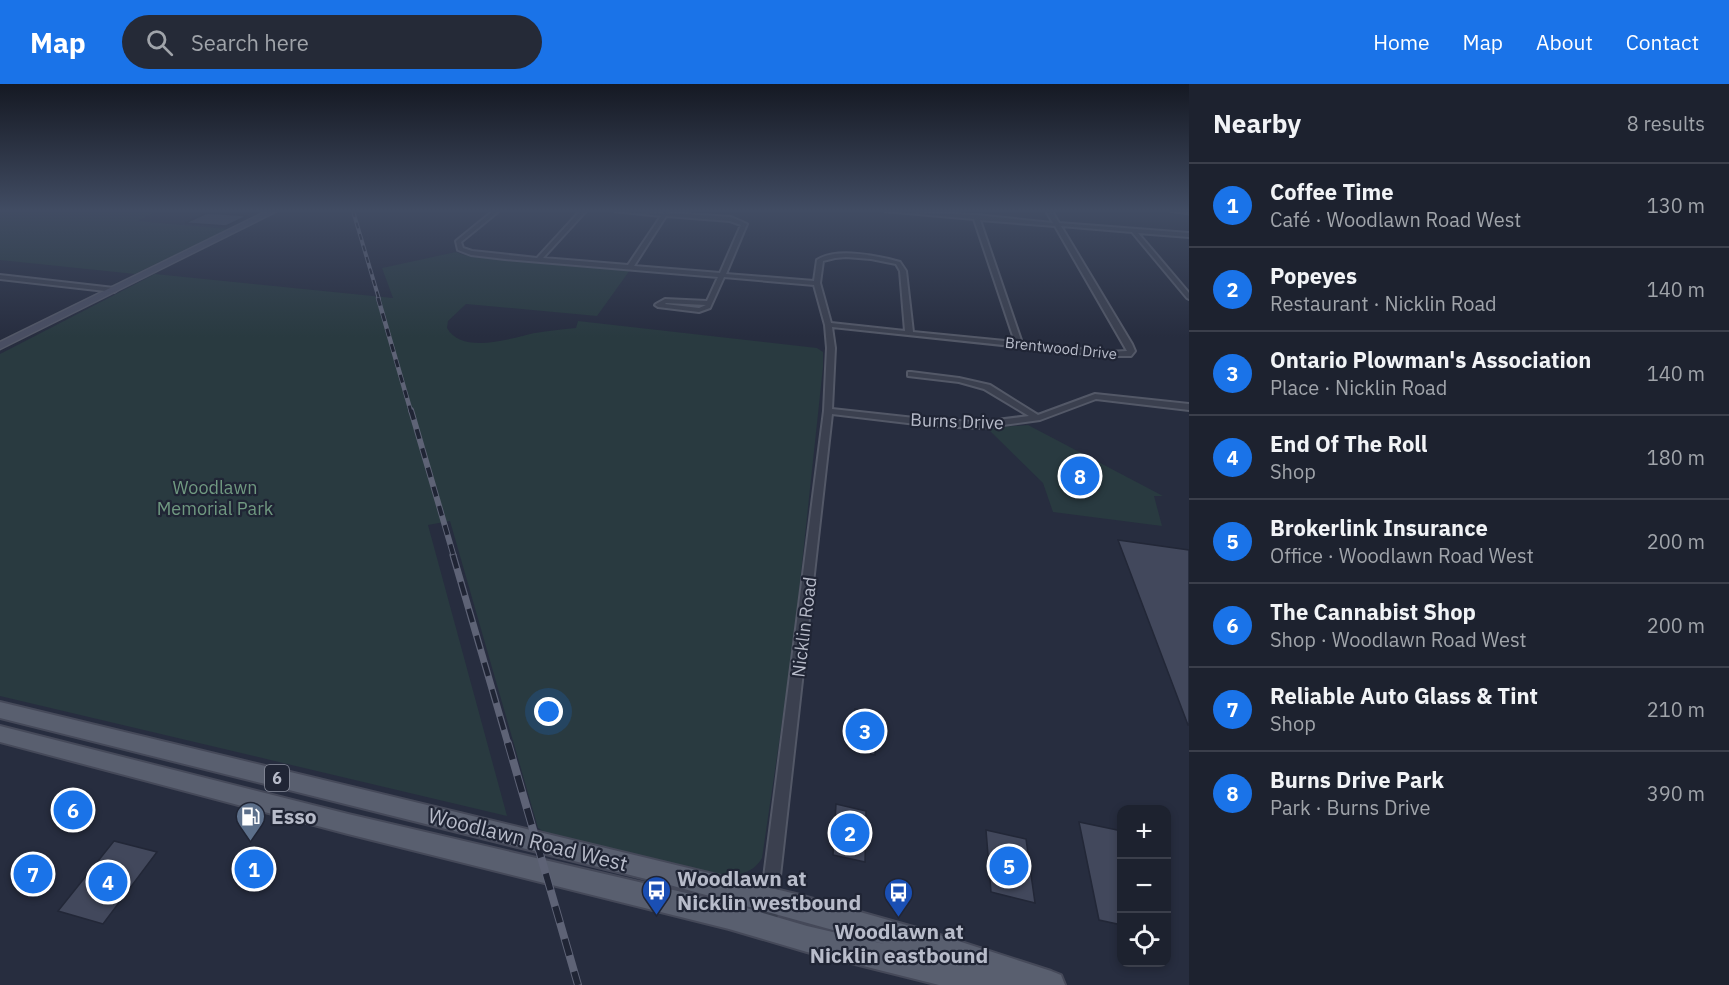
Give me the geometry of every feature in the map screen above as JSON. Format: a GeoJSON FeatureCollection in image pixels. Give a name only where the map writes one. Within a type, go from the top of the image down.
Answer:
{"type":"FeatureCollection","features":[{"type":"Feature","properties":{"kind":"main road"},"geometry":{"type":"LineString","coordinates":[[0,346],[188,253]]}},
{"type":"Feature","properties":{"kind":"main road","name":"Woodlawn Road West"},"geometry":{"type":"LineString","coordinates":[[0,711],[605,857],[878,927],[1051,985]]}},
{"type":"Feature","properties":{"kind":"main road","name":"Woodlawn Road West"},"geometry":{"type":"LineString","coordinates":[[0,734],[348,824],[729,916],[768,928],[968,978],[1008,985]]}},
{"type":"Feature","properties":{"kind":"street"},"geometry":{"type":"LineString","coordinates":[[471,253],[816,283],[820,260],[824,257],[869,258],[898,263],[903,271],[909,332]]}},
{"type":"Feature","properties":{"kind":"street"},"geometry":{"type":"LineString","coordinates":[[538,260],[544,253]]}},
{"type":"Feature","properties":{"kind":"street"},"geometry":{"type":"LineString","coordinates":[[630,267],[639,253]]}},
{"type":"Feature","properties":{"kind":"street"},"geometry":{"type":"LineString","coordinates":[[710,303],[665,301],[658,305],[699,310],[708,307],[710,303],[722,276],[732,253]]}},
{"type":"Feature","properties":{"kind":"street"},"geometry":{"type":"LineString","coordinates":[[988,253],[1019,344]]}},
{"type":"Feature","properties":{"kind":"street","name":"Brentwood Drive"},"geometry":{"type":"LineString","coordinates":[[828,325],[1120,355],[1131,351],[1074,253]]}},
{"type":"Feature","properties":{"kind":"street"},"geometry":{"type":"LineString","coordinates":[[1152,253],[1189,297]]}},
{"type":"Feature","properties":{"kind":"street"},"geometry":{"type":"LineString","coordinates":[[0,277],[114,290]]}},
{"type":"Feature","properties":{"kind":"street","name":"Nicklin Road"},"geometry":{"type":"LineString","coordinates":[[768,928],[828,411],[831,348],[828,325],[816,283]]}},
{"type":"Feature","properties":{"kind":"street"},"geometry":{"type":"LineString","coordinates":[[911,374],[959,380],[987,387],[1037,418]]}},
{"type":"Feature","properties":{"kind":"street","name":"Burns Drive"},"geometry":{"type":"LineString","coordinates":[[828,411],[958,425],[1008,423],[1037,418],[1095,396],[1189,407]]}},
{"type":"Feature","properties":{"kind":"green space"},"geometry":{"type":"Polygon","coordinates":[[[0,253],[178,253],[135,274],[0,260],[0,253]]]}},
{"type":"Feature","properties":{"kind":"green space","name":"Woodlawn Memorial Park"},"geometry":{"type":"Polygon","coordinates":[[[459,253],[630,270],[597,316],[466,304],[448,321],[447,328],[454,336],[464,341],[475,343],[501,341],[535,333],[576,328],[578,321],[817,348],[823,352],[793,648],[762,858],[755,867],[746,872],[724,877],[549,835],[538,828],[450,521],[428,525],[507,816],[0,696],[0,354],[155,274],[393,298],[382,268],[459,253]]]}},
{"type":"Feature","properties":{"kind":"green space"},"geometry":{"type":"Polygon","coordinates":[[[1028,425],[1163,496],[1154,496],[1162,526],[1053,512],[1043,483],[987,428],[1028,425]]]}},
{"type":"Feature","properties":{"kind":"building"},"geometry":{"type":"Polygon","coordinates":[[[1118,540],[1189,550],[1189,725],[1188,725],[1118,540]]]}},
{"type":"Feature","properties":{"kind":"building"},"geometry":{"type":"Polygon","coordinates":[[[855,709],[875,713],[875,755],[854,750],[855,709]]]}},
{"type":"Feature","properties":{"kind":"building"},"geometry":{"type":"Polygon","coordinates":[[[836,804],[866,811],[865,862],[833,855],[836,804]]]}},
{"type":"Feature","properties":{"kind":"building"},"geometry":{"type":"Polygon","coordinates":[[[1079,822],[1117,830],[1117,924],[1099,920],[1079,822]]]}},
{"type":"Feature","properties":{"kind":"building"},"geometry":{"type":"Polygon","coordinates":[[[986,830],[1026,839],[1035,903],[991,892],[986,830]]]}},
{"type":"Feature","properties":{"kind":"building"},"geometry":{"type":"Polygon","coordinates":[[[114,841],[157,852],[103,924],[58,911],[114,841]]]}},
{"type":"Feature","properties":{"kind":"railway"},"geometry":{"type":"LineString","coordinates":[[365,253],[379,299]]}},
{"type":"Feature","properties":{"kind":"railway"},"geometry":{"type":"LineString","coordinates":[[378,298],[411,412]]}},
{"type":"Feature","properties":{"kind":"railway"},"geometry":{"type":"LineString","coordinates":[[411,410],[454,557]]}},
{"type":"Feature","properties":{"kind":"railway"},"geometry":{"type":"LineString","coordinates":[[453,555],[508,744]]}},
{"type":"Feature","properties":{"kind":"railway"},"geometry":{"type":"LineString","coordinates":[[508,743],[578,985]]}},
{"type":"Feature","properties":{"kind":"place","name":"Burns Drive Park"},"geometry":{"type":"Point","coordinates":[1080,476]}},
{"type":"Feature","properties":{"kind":"place","name":"Ontario Plowman's Association"},"geometry":{"type":"Point","coordinates":[865,731]}},
{"type":"Feature","properties":{"kind":"place","name":"The Cannabist Shop"},"geometry":{"type":"Point","coordinates":[73,810]}},
{"type":"Feature","properties":{"kind":"place","name":"Popeyes"},"geometry":{"type":"Point","coordinates":[850,833]}},
{"type":"Feature","properties":{"kind":"place","name":"Esso"},"geometry":{"type":"Point","coordinates":[250,842]}},
{"type":"Feature","properties":{"kind":"place","name":"Brokerlink Insurance"},"geometry":{"type":"Point","coordinates":[1009,866]}},
{"type":"Feature","properties":{"kind":"place","name":"Coffee Time"},"geometry":{"type":"Point","coordinates":[254,869]}},
{"type":"Feature","properties":{"kind":"place","name":"Reliable Auto Glass & Tint"},"geometry":{"type":"Point","coordinates":[33,874]}},
{"type":"Feature","properties":{"kind":"place","name":"End Of The Roll"},"geometry":{"type":"Point","coordinates":[108,882]}},
{"type":"Feature","properties":{"kind":"place","name":"Woodlawn at Nicklin westbound"},"geometry":{"type":"Point","coordinates":[656,916]}},
{"type":"Feature","properties":{"kind":"place","name":"Woodlawn at Nicklin eastbound"},"geometry":{"type":"Point","coordinates":[899,918]}}]}
